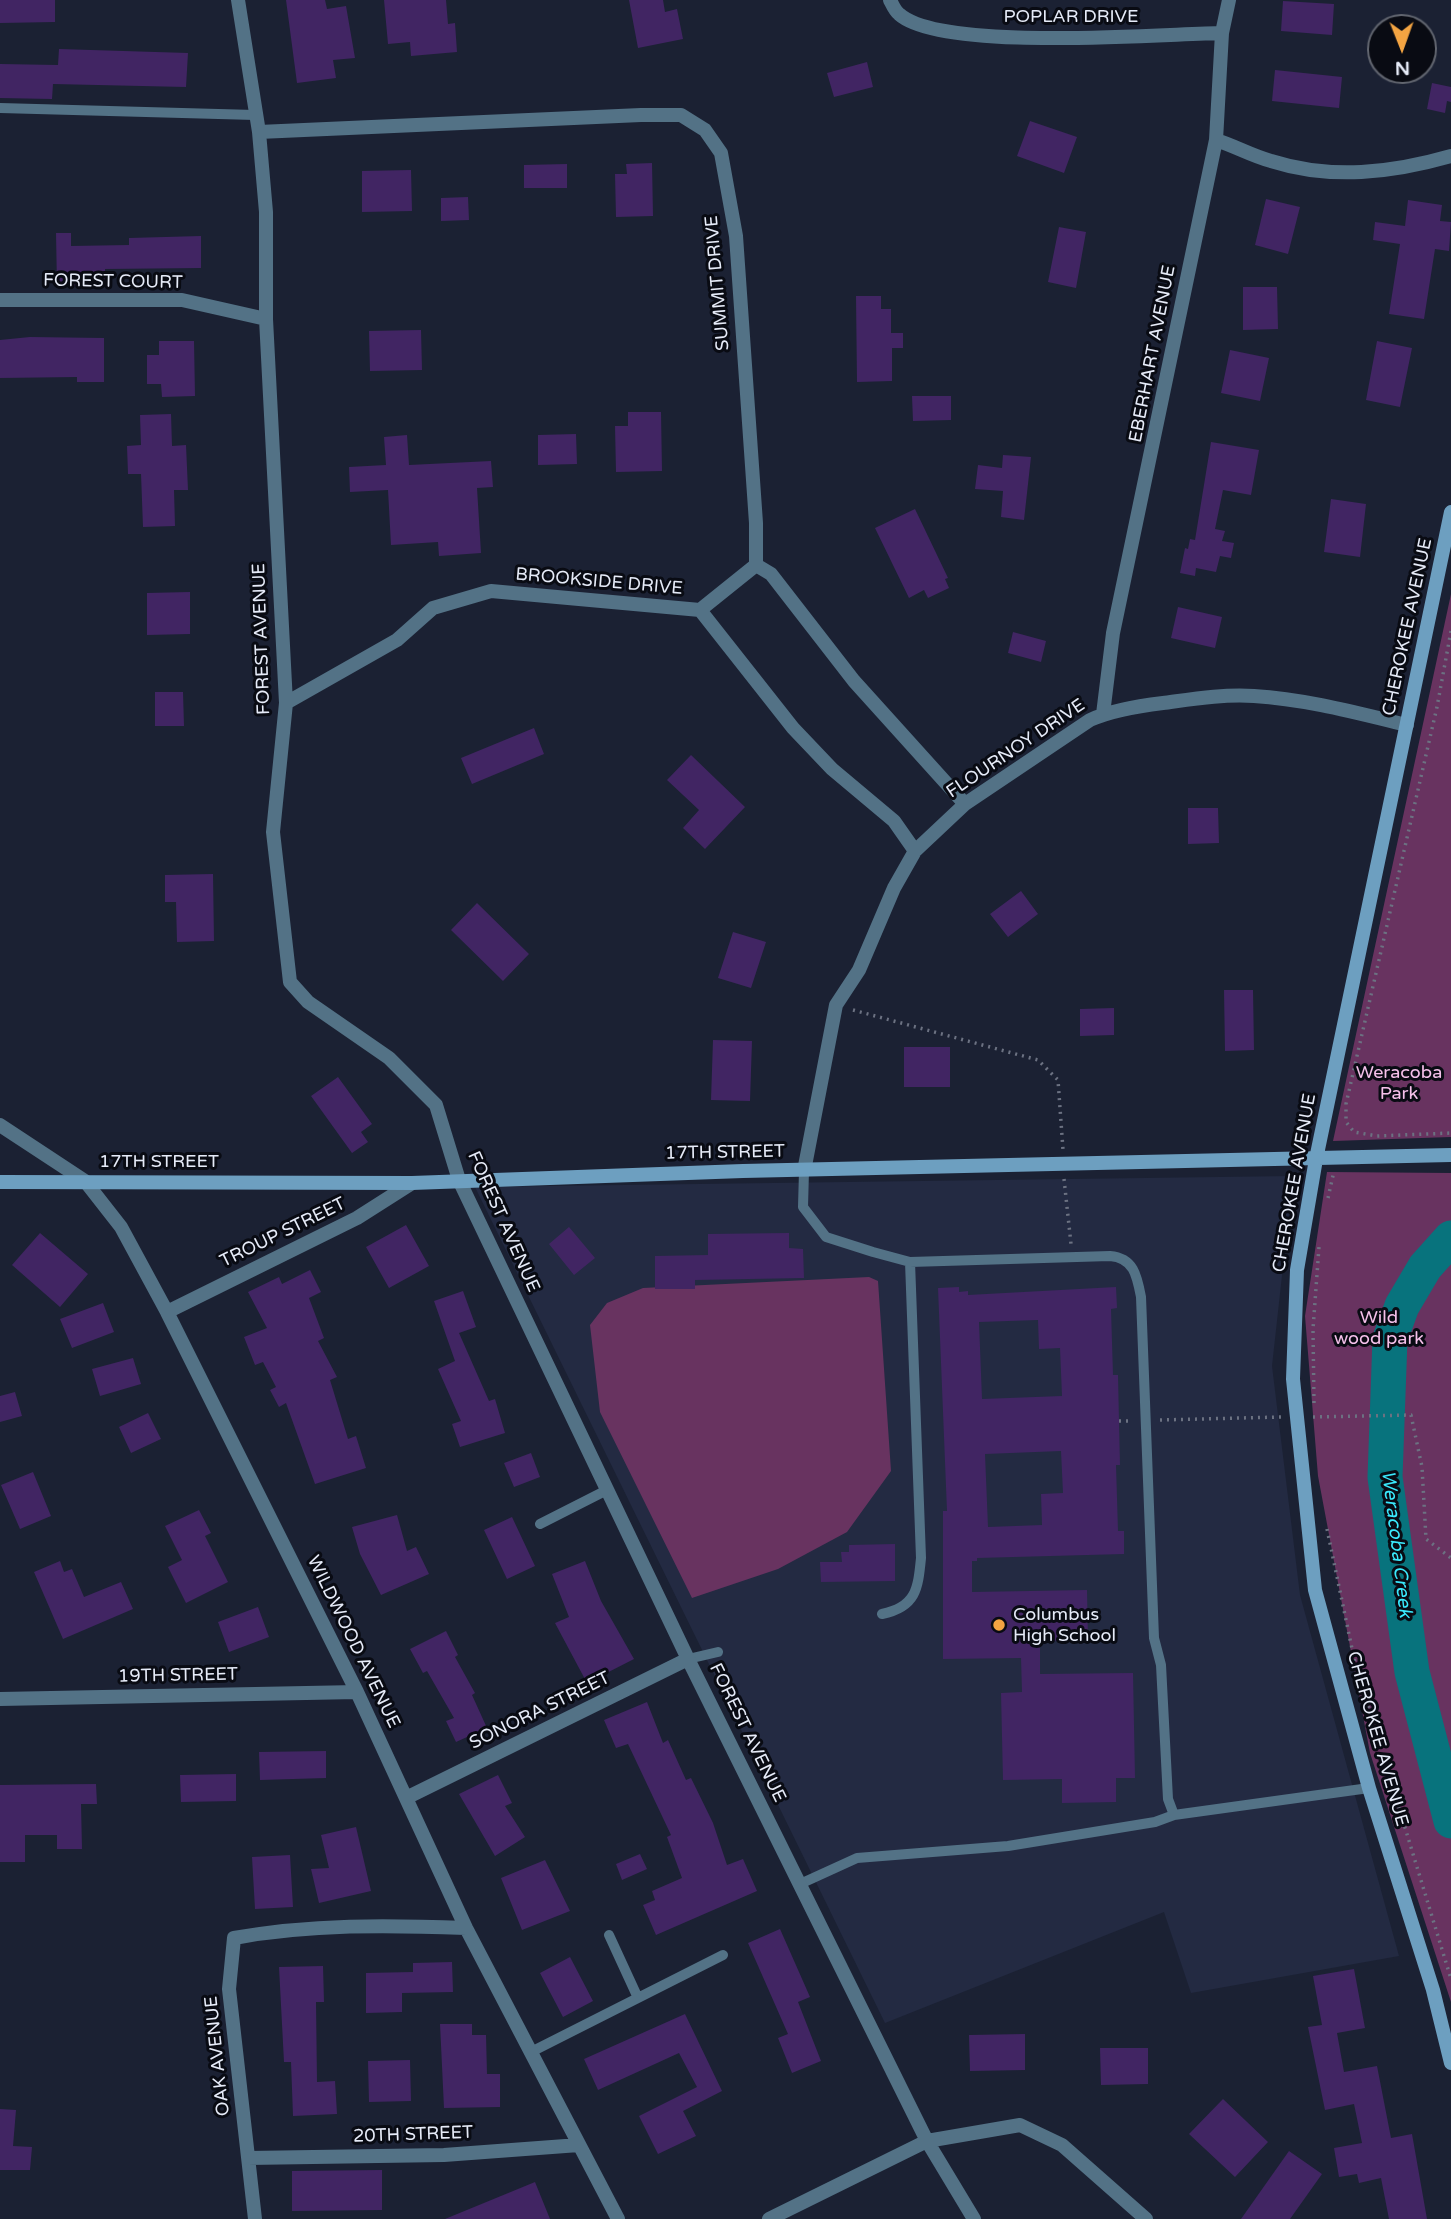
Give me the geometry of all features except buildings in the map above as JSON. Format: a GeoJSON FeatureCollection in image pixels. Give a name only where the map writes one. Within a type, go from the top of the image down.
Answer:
{"type":"FeatureCollection","features":[{"type":"Feature","properties":{"kind":"street","name":"FOREST AVENUE"},"geometry":{"type":"LineString","coordinates":[[238,0],[259,132],[266,212],[266,319],[286,704],[273,832],[290,982],[308,1002],[389,1058],[436,1105],[459,1180],[688,1660],[927,2141],[974,2219]]}},
{"type":"Feature","properties":{"kind":"street","name":"POPLAR DRIVE"},"geometry":{"type":"LineString","coordinates":[[890,0],[899,14],[936,30],[990,36],[1129,38],[1222,33]]}},
{"type":"Feature","properties":{"kind":"street","name":"EBERHART AVENUE"},"geometry":{"type":"LineString","coordinates":[[1103,714],[1114,634],[1216,140],[1222,33],[1229,0]]}},
{"type":"Feature","properties":{"kind":"street","name":"SUMMIT DRIVE"},"geometry":{"type":"LineString","coordinates":[[259,132],[641,115],[681,115],[705,130],[721,153],[736,236],[756,523],[756,565]]}},
{"type":"Feature","properties":{"kind":"street"},"geometry":{"type":"LineString","coordinates":[[1216,140],[1273,162],[1346,172],[1376,174],[1451,156]]}},
{"type":"Feature","properties":{"kind":"street","name":"FOREST COURT"},"geometry":{"type":"LineString","coordinates":[[0,300],[182,300],[266,319]]}},
{"type":"Feature","properties":{"kind":"street","name":"CHEROKEE AVENUE"},"geometry":{"type":"LineString","coordinates":[[1451,512],[1316,1159],[1297,1270],[1293,1379],[1315,1590],[1369,1788],[1433,1990],[1451,2063]]}},
{"type":"Feature","properties":{"kind":"street"},"geometry":{"type":"LineString","coordinates":[[700,610],[756,565],[771,574],[854,681],[965,804]]}},
{"type":"Feature","properties":{"kind":"street","name":"BROOKSIDE DRIVE"},"geometry":{"type":"LineString","coordinates":[[286,704],[397,640],[433,608],[491,591],[700,610],[793,728],[832,769],[894,821],[915,850]]}},
{"type":"Feature","properties":{"kind":"street","name":"FLOURNOY DRIVE"},"geometry":{"type":"LineString","coordinates":[[803,1171],[836,1005],[859,971],[894,888],[915,850],[965,804],[1103,714],[1205,697],[1253,696],[1353,712],[1407,725]]}},
{"type":"Feature","properties":{"kind":"street","name":"WILDWOOD AVENUE"},"geometry":{"type":"LineString","coordinates":[[0,1125],[86,1181],[121,1227],[167,1312],[357,1692],[408,1797],[466,1928],[618,2219]]}},
{"type":"Feature","properties":{"kind":"street","name":"17TH STREET"},"geometry":{"type":"LineString","coordinates":[[0,1182],[412,1183],[1451,1155]]}},
{"type":"Feature","properties":{"kind":"street","name":"TROUP STREET"},"geometry":{"type":"LineString","coordinates":[[167,1312],[357,1218],[412,1183]]}},
{"type":"Feature","properties":{"kind":"street","name":"SONORA STREET"},"geometry":{"type":"LineString","coordinates":[[408,1797],[688,1660]]}},
{"type":"Feature","properties":{"kind":"street","name":"19TH STREET"},"geometry":{"type":"LineString","coordinates":[[0,1699],[357,1692]]}},
{"type":"Feature","properties":{"kind":"street","name":"OAK AVENUE"},"geometry":{"type":"LineString","coordinates":[[255,2219],[229,1989],[233,1938],[282,1931],[372,1925],[466,1928]]}},
{"type":"Feature","properties":{"kind":"street"},"geometry":{"type":"LineString","coordinates":[[769,2219],[927,2141],[1020,2124],[1062,2145],[1146,2219]]}},
{"type":"Feature","properties":{"kind":"street","name":"20TH STREET"},"geometry":{"type":"LineString","coordinates":[[248,2158],[444,2155],[579,2145]]}},
{"type":"Feature","properties":{"kind":"lane"},"geometry":{"type":"LineString","coordinates":[[0,108],[256,114]]}},
{"type":"Feature","properties":{"kind":"lane"},"geometry":{"type":"LineString","coordinates":[[803,1171],[803,1207],[825,1237],[911,1262],[1122,1257],[1132,1265],[1138,1279],[1154,1638],[1161,1665],[1168,1799],[1174,1815]]}},
{"type":"Feature","properties":{"kind":"lane"},"geometry":{"type":"LineString","coordinates":[[882,1614],[900,1610],[913,1598],[920,1566],[911,1262]]}},
{"type":"Feature","properties":{"kind":"lane"},"geometry":{"type":"LineString","coordinates":[[540,1524],[607,1490]]}},
{"type":"Feature","properties":{"kind":"lane"},"geometry":{"type":"LineString","coordinates":[[688,1660],[718,1652]]}},
{"type":"Feature","properties":{"kind":"lane"},"geometry":{"type":"LineString","coordinates":[[800,1884],[857,1858],[1008,1846],[1155,1822],[1174,1815],[1369,1788]]}},
{"type":"Feature","properties":{"kind":"lane"},"geometry":{"type":"LineString","coordinates":[[609,1935],[638,1998]]}},
{"type":"Feature","properties":{"kind":"lane"},"geometry":{"type":"LineString","coordinates":[[531,2052],[723,1955]]}},
{"type":"Feature","properties":{"kind":"path"},"geometry":{"type":"LineString","coordinates":[[1451,631],[1437,707],[1346,1104],[1346,1122],[1354,1132],[1377,1136],[1451,1133]]}},
{"type":"Feature","properties":{"kind":"path"},"geometry":{"type":"LineString","coordinates":[[836,1005],[1038,1060],[1058,1080],[1072,1257]]}},
{"type":"Feature","properties":{"kind":"path"},"geometry":{"type":"LineString","coordinates":[[1326,1208],[1334,1171],[1347,1171]]}},
{"type":"Feature","properties":{"kind":"path"},"geometry":{"type":"LineString","coordinates":[[1314,1430],[1313,1329],[1320,1233]]}},
{"type":"Feature","properties":{"kind":"path"},"geometry":{"type":"LineString","coordinates":[[1179,1420],[1411,1415],[1422,1467],[1426,1539],[1451,1558]]}},
{"type":"Feature","properties":{"kind":"path"},"geometry":{"type":"LineString","coordinates":[[1119,1421],[1129,1421]]}},
{"type":"Feature","properties":{"kind":"path"},"geometry":{"type":"LineString","coordinates":[[1325,1516],[1355,1663],[1451,1979]]}},
{"type":"Feature","properties":{"kind":"shaded area","name":"Columbus High School"},"geometry":{"type":"Polygon","coordinates":[[[1293,1176],[1272,1366],[1300,1595],[1399,1956],[1191,1993],[1164,1912],[885,2023],[475,1187],[1293,1176]]]}},
{"type":"Feature","properties":{"kind":"green space","name":"Weracoba Park"},"geometry":{"type":"Polygon","coordinates":[[[1451,594],[1451,1137],[1333,1141],[1451,594]]]}},
{"type":"Feature","properties":{"kind":"green space","name":"Wild wood park"},"geometry":{"type":"Polygon","coordinates":[[[1327,1172],[1451,1173],[1451,2002],[1370,1753],[1318,1476],[1305,1316],[1327,1172]]]}},
{"type":"Feature","properties":{"kind":"green space"},"geometry":{"type":"Polygon","coordinates":[[[869,1277],[878,1281],[891,1471],[847,1532],[778,1569],[692,1598],[600,1412],[590,1325],[607,1303],[643,1288],[869,1277]]]}},
{"type":"Feature","properties":{"kind":"waterway","name":"Weracoba Creek"},"geometry":{"type":"LineString","coordinates":[[1451,1238],[1425,1267],[1402,1306],[1390,1339],[1385,1477],[1412,1672],[1451,1821]]}},
{"type":"Feature","properties":{"kind":"place","name":"Columbus High School"},"geometry":{"type":"Point","coordinates":[999,1625]}}]}
